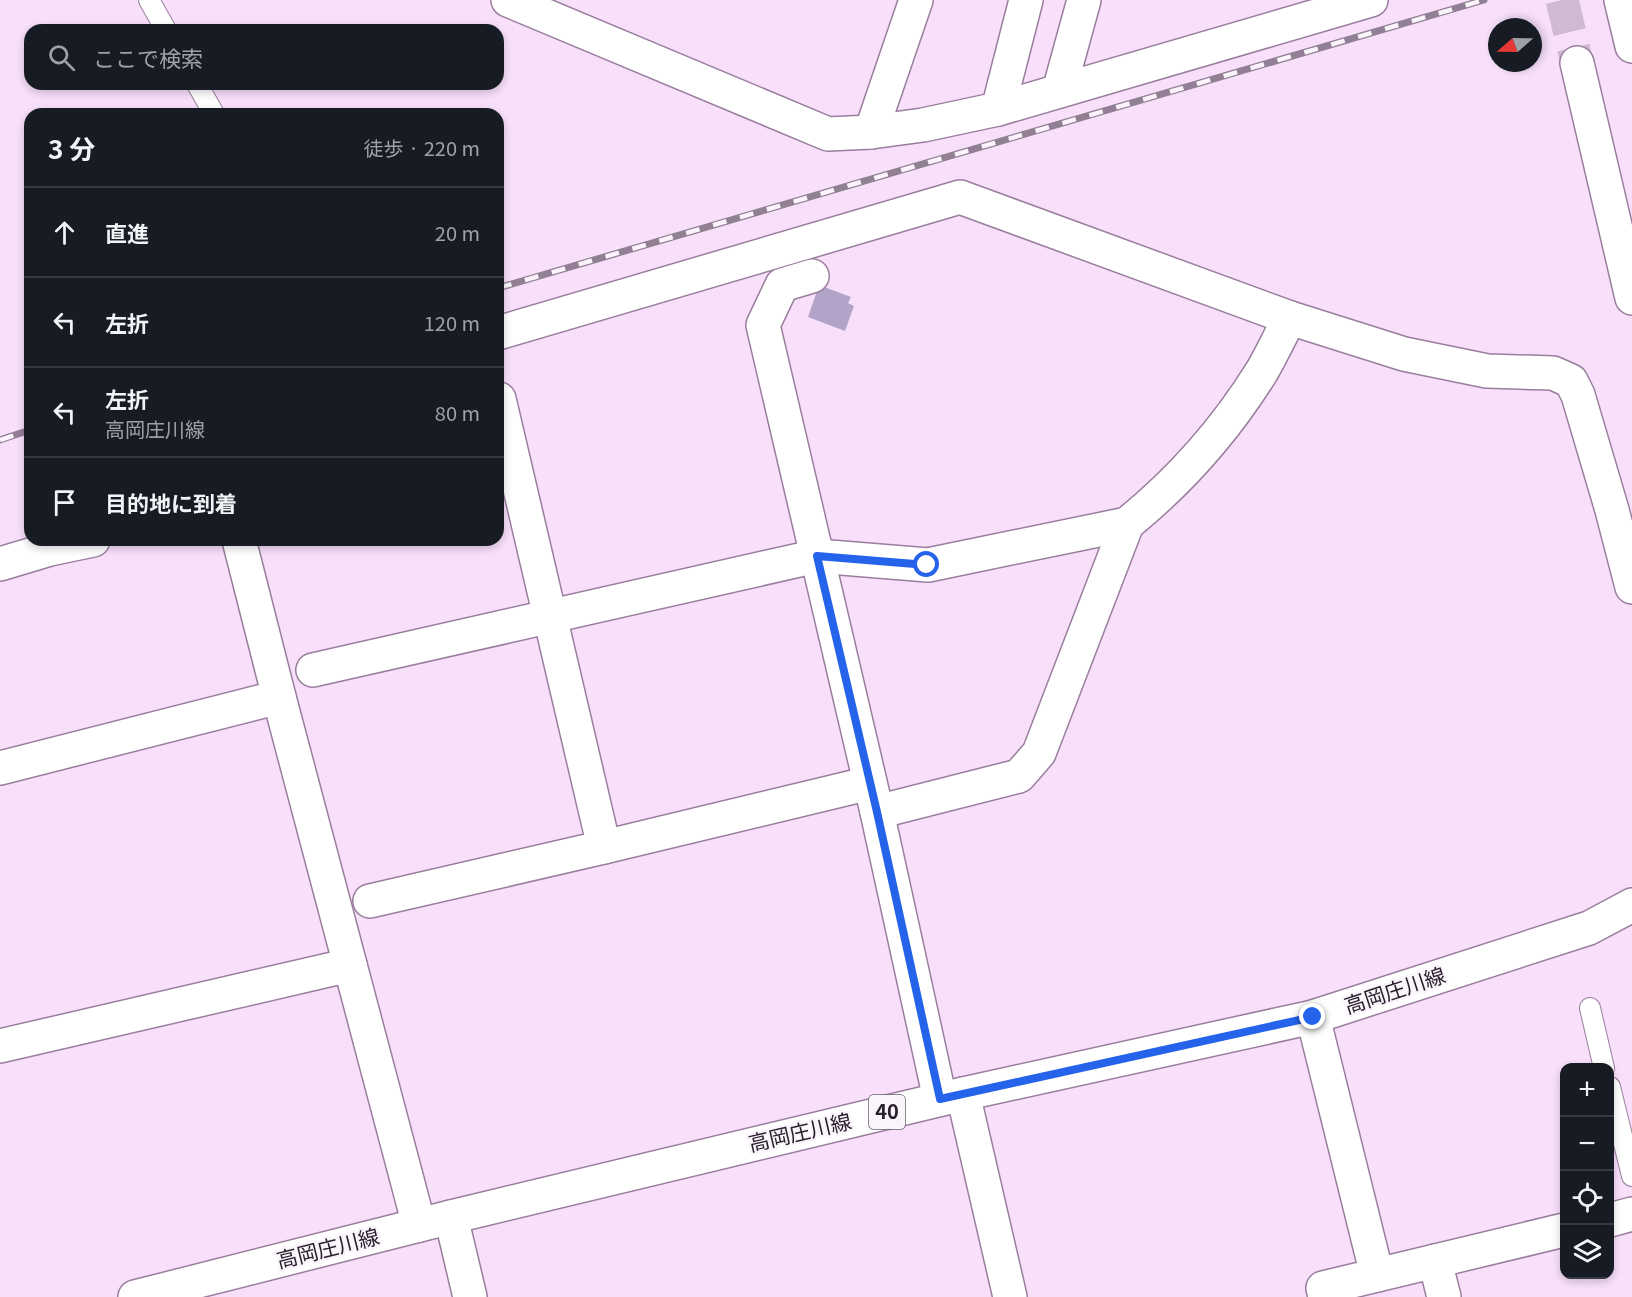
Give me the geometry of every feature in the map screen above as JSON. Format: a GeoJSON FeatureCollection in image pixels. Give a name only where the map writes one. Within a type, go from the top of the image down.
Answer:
{"type":"FeatureCollection","features":[{"type":"Feature","properties":{"kind":"street"},"geometry":{"type":"LineString","coordinates":[[871,132],[916,0]]}},
{"type":"Feature","properties":{"kind":"street"},"geometry":{"type":"LineString","coordinates":[[998,109],[1026,0]]}},
{"type":"Feature","properties":{"kind":"street"},"geometry":{"type":"LineString","coordinates":[[1059,91],[1084,0]]}},
{"type":"Feature","properties":{"kind":"street"},"geometry":{"type":"LineString","coordinates":[[519,2],[828,134],[871,132],[923,125],[998,109],[1371,0]]}},
{"type":"Feature","properties":{"kind":"street"},"geometry":{"type":"LineString","coordinates":[[1621,0],[1632,46]]}},
{"type":"Feature","properties":{"kind":"street"},"geometry":{"type":"LineString","coordinates":[[1578,63],[1632,298]]}},
{"type":"Feature","properties":{"kind":"street"},"geometry":{"type":"LineString","coordinates":[[504,331],[960,197],[1290,318],[1404,354],[1486,371],[1553,373],[1571,381],[1578,395],[1632,587]]}},
{"type":"Feature","properties":{"kind":"street"},"geometry":{"type":"LineString","coordinates":[[812,276],[782,285],[763,325],[873,797],[952,1096],[1010,1297]]}},
{"type":"Feature","properties":{"kind":"street"},"geometry":{"type":"LineString","coordinates":[[314,670],[817,556],[927,565],[1127,524],[1153,503],[1213,441],[1262,371],[1290,318]]}},
{"type":"Feature","properties":{"kind":"street"},"geometry":{"type":"LineString","coordinates":[[504,420],[604,847]]}},
{"type":"Feature","properties":{"kind":"street"},"geometry":{"type":"LineString","coordinates":[[370,901],[604,847],[873,797],[1019,776],[1039,753],[1127,524]]}},
{"type":"Feature","properties":{"kind":"street"},"geometry":{"type":"LineString","coordinates":[[0,564],[64,546]]}},
{"type":"Feature","properties":{"kind":"street"},"geometry":{"type":"LineString","coordinates":[[241,546],[419,1226]]}},
{"type":"Feature","properties":{"kind":"street"},"geometry":{"type":"LineString","coordinates":[[0,768],[279,697]]}},
{"type":"Feature","properties":{"kind":"street","name":"高岡庄川線"},"geometry":{"type":"LineString","coordinates":[[135,1297],[194,1290],[451,1216],[952,1096],[1313,1017],[1589,928],[1632,905]]}},
{"type":"Feature","properties":{"kind":"street"},"geometry":{"type":"LineString","coordinates":[[0,1046],[350,965]]}},
{"type":"Feature","properties":{"kind":"street"},"geometry":{"type":"LineString","coordinates":[[1313,1017],[1377,1275]]}},
{"type":"Feature","properties":{"kind":"street"},"geometry":{"type":"LineString","coordinates":[[451,1216],[470,1297]]}},
{"type":"Feature","properties":{"kind":"street"},"geometry":{"type":"LineString","coordinates":[[1325,1297],[1323,1288],[1560,1231]]}},
{"type":"Feature","properties":{"kind":"street"},"geometry":{"type":"LineString","coordinates":[[1435,1261],[1444,1297]]}},
{"type":"Feature","properties":{"kind":"lane"},"geometry":{"type":"LineString","coordinates":[[149,0],[163,24]]}},
{"type":"Feature","properties":{"kind":"lane"},"geometry":{"type":"LineString","coordinates":[[200,90],[211,108]]}},
{"type":"Feature","properties":{"kind":"lane"},"geometry":{"type":"LineString","coordinates":[[1590,1008],[1603,1063]]}},
{"type":"Feature","properties":{"kind":"lane"},"geometry":{"type":"LineString","coordinates":[[1614,1104],[1632,1176]]}},
{"type":"Feature","properties":{"kind":"building"},"geometry":{"type":"Polygon","coordinates":[[[819,285],[851,297],[848,303],[854,306],[845,331],[808,317],[819,285]]]}},
{"type":"Feature","properties":{"kind":"tunnel"},"geometry":{"type":"LineString","coordinates":[[1562,0],[1577,63]]}},
{"type":"Feature","properties":{"kind":"railway"},"geometry":{"type":"LineString","coordinates":[[504,286],[1484,0]]}},
{"type":"Feature","properties":{"kind":"railway"},"geometry":{"type":"LineString","coordinates":[[0,440],[24,432]]}},
{"type":"Feature","properties":{"kind":"route"},"geometry":{"type":"LineString","coordinates":[[927,565],[817,556],[877,812],[940,1099],[1313,1017]]}}]}
